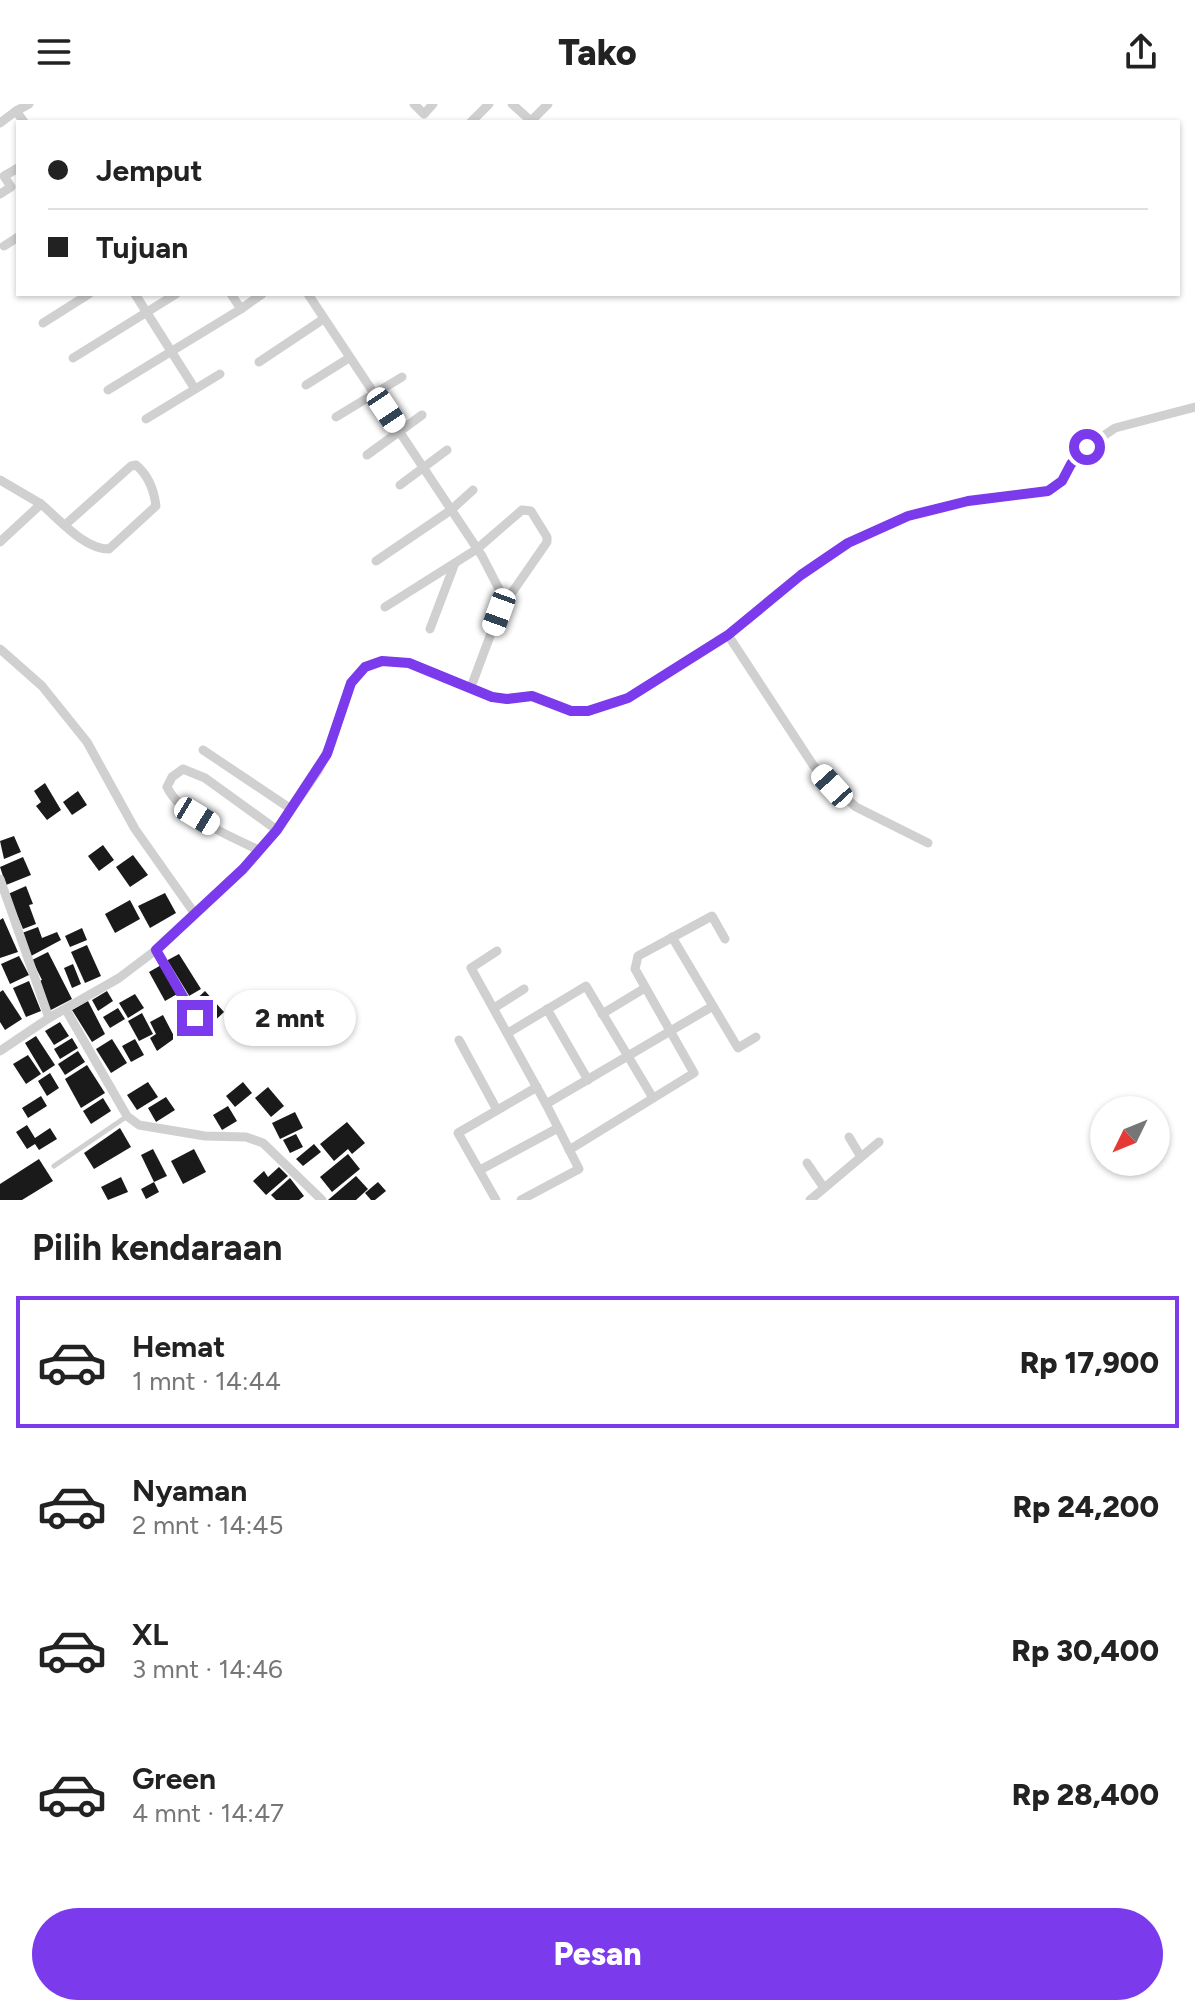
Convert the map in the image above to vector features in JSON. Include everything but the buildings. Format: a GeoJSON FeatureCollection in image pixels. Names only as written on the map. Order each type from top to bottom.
{"type":"FeatureCollection","features":[{"type":"Feature","properties":{"kind":"street"},"geometry":{"type":"LineString","coordinates":[[0,123],[29,104]]}},
{"type":"Feature","properties":{"kind":"street"},"geometry":{"type":"LineString","coordinates":[[414,104],[424,114],[433,104]]}},
{"type":"Feature","properties":{"kind":"street"},"geometry":{"type":"LineString","coordinates":[[473,120],[489,104]]}},
{"type":"Feature","properties":{"kind":"street"},"geometry":{"type":"LineString","coordinates":[[512,104],[529,120]]}},
{"type":"Feature","properties":{"kind":"street"},"geometry":{"type":"LineString","coordinates":[[533,120],[548,104]]}},
{"type":"Feature","properties":{"kind":"street"},"geometry":{"type":"LineString","coordinates":[[16,111],[23,120]]}},
{"type":"Feature","properties":{"kind":"street"},"geometry":{"type":"LineString","coordinates":[[2,173],[16,193]]}},
{"type":"Feature","properties":{"kind":"street"},"geometry":{"type":"LineString","coordinates":[[0,194],[11,187]]}},
{"type":"Feature","properties":{"kind":"street"},"geometry":{"type":"LineString","coordinates":[[4,246],[16,238]]}},
{"type":"Feature","properties":{"kind":"street"},"geometry":{"type":"LineString","coordinates":[[43,323],[86,296]]}},
{"type":"Feature","properties":{"kind":"street"},"geometry":{"type":"LineString","coordinates":[[136,296],[195,389]]}},
{"type":"Feature","properties":{"kind":"street"},"geometry":{"type":"LineString","coordinates":[[73,358],[173,296]]}},
{"type":"Feature","properties":{"kind":"street"},"geometry":{"type":"LineString","coordinates":[[232,296],[241,309]]}},
{"type":"Feature","properties":{"kind":"street"},"geometry":{"type":"LineString","coordinates":[[108,390],[259,296]]}},
{"type":"Feature","properties":{"kind":"street"},"geometry":{"type":"LineString","coordinates":[[309,296],[322,320],[375,394],[477,549],[499,589],[499,612]]}},
{"type":"Feature","properties":{"kind":"street"},"geometry":{"type":"LineString","coordinates":[[259,362],[322,320]]}},
{"type":"Feature","properties":{"kind":"street"},"geometry":{"type":"LineString","coordinates":[[306,385],[349,358]]}},
{"type":"Feature","properties":{"kind":"street"},"geometry":{"type":"LineString","coordinates":[[146,419],[220,374]]}},
{"type":"Feature","properties":{"kind":"street"},"geometry":{"type":"LineString","coordinates":[[336,417],[402,377]]}},
{"type":"Feature","properties":{"kind":"street"},"geometry":{"type":"LineString","coordinates":[[0,1051],[49,1018],[119,978],[156,950],[243,869],[277,830],[327,754],[351,683],[360,670],[382,661],[409,663],[492,697],[532,696],[571,711],[588,711],[628,698],[728,635],[801,575],[848,543],[908,516],[968,501],[1048,491],[1062,481],[1071,464],[1087,447],[1115,428],[1195,407]]}},
{"type":"Feature","properties":{"kind":"street"},"geometry":{"type":"LineString","coordinates":[[367,455],[422,415]]}},
{"type":"Feature","properties":{"kind":"street"},"geometry":{"type":"LineString","coordinates":[[400,485],[447,450]]}},
{"type":"Feature","properties":{"kind":"street"},"geometry":{"type":"LineString","coordinates":[[0,480],[41,504],[65,525],[98,549],[109,549],[156,506],[145,474],[136,465],[131,466],[65,525]]}},
{"type":"Feature","properties":{"kind":"street"},"geometry":{"type":"LineString","coordinates":[[376,561],[451,510],[473,490]]}},
{"type":"Feature","properties":{"kind":"street"},"geometry":{"type":"LineString","coordinates":[[0,542],[41,504]]}},
{"type":"Feature","properties":{"kind":"street"},"geometry":{"type":"LineString","coordinates":[[385,607],[477,549],[522,510],[531,511],[547,542],[499,612],[471,687]]}},
{"type":"Feature","properties":{"kind":"street"},"geometry":{"type":"LineString","coordinates":[[430,629],[455,563]]}},
{"type":"Feature","properties":{"kind":"street"},"geometry":{"type":"LineString","coordinates":[[728,635],[813,765],[832,786],[856,807],[928,843]]}},
{"type":"Feature","properties":{"kind":"street"},"geometry":{"type":"LineString","coordinates":[[0,649],[42,686],[87,742],[135,829],[195,914]]}},
{"type":"Feature","properties":{"kind":"street"},"geometry":{"type":"LineString","coordinates":[[203,750],[291,809]]}},
{"type":"Feature","properties":{"kind":"street"},"geometry":{"type":"LineString","coordinates":[[259,850],[231,838],[185,809],[167,787],[172,777],[183,769],[205,778],[277,830]]}},
{"type":"Feature","properties":{"kind":"street"},"geometry":{"type":"LineString","coordinates":[[0,879],[49,1018]]}},
{"type":"Feature","properties":{"kind":"street"},"geometry":{"type":"LineString","coordinates":[[569,1150],[694,1073],[635,969],[638,956],[712,916],[725,939]]}},
{"type":"Feature","properties":{"kind":"street"},"geometry":{"type":"LineString","coordinates":[[672,937],[738,1048],[756,1037]]}},
{"type":"Feature","properties":{"kind":"street"},"geometry":{"type":"LineString","coordinates":[[156,950],[194,1012],[194,1020],[179,1032]]}},
{"type":"Feature","properties":{"kind":"street"},"geometry":{"type":"LineString","coordinates":[[497,951],[471,968],[579,1169],[521,1200]]}},
{"type":"Feature","properties":{"kind":"street"},"geometry":{"type":"LineString","coordinates":[[508,1033],[586,986],[653,1098]]}},
{"type":"Feature","properties":{"kind":"street"},"geometry":{"type":"LineString","coordinates":[[602,1014],[645,988]]}},
{"type":"Feature","properties":{"kind":"street"},"geometry":{"type":"LineString","coordinates":[[494,1008],[524,989]]}},
{"type":"Feature","properties":{"kind":"street"},"geometry":{"type":"LineString","coordinates":[[546,1104],[713,1006]]}},
{"type":"Feature","properties":{"kind":"street"},"geometry":{"type":"LineString","coordinates":[[547,1009],[588,1080]]}},
{"type":"Feature","properties":{"kind":"street"},"geometry":{"type":"LineString","coordinates":[[66,1010],[127,1116],[139,1125],[205,1136],[246,1137],[263,1143],[322,1200]]}},
{"type":"Feature","properties":{"kind":"street"},"geometry":{"type":"LineString","coordinates":[[459,1040],[497,1110]]}},
{"type":"Feature","properties":{"kind":"street"},"geometry":{"type":"LineString","coordinates":[[496,1200],[458,1133],[537,1087]]}},
{"type":"Feature","properties":{"kind":"street"},"geometry":{"type":"LineString","coordinates":[[480,1170],[558,1128]]}},
{"type":"Feature","properties":{"kind":"street"},"geometry":{"type":"LineString","coordinates":[[849,1137],[861,1157]]}},
{"type":"Feature","properties":{"kind":"street"},"geometry":{"type":"LineString","coordinates":[[810,1200],[879,1142]]}},
{"type":"Feature","properties":{"kind":"street"},"geometry":{"type":"LineString","coordinates":[[807,1163],[824,1188]]}},
{"type":"Feature","properties":{"kind":"lane"},"geometry":{"type":"LineString","coordinates":[[54,1166],[127,1116]]}},
{"type":"Feature","properties":{"kind":"route"},"geometry":{"type":"LineString","coordinates":[[195,1018],[156,950],[243,869],[277,830],[327,754],[351,683],[360,670],[382,661],[409,663],[492,697],[539,697],[571,711],[588,711],[628,698],[728,635],[801,575],[848,543],[908,516],[968,501],[1048,491],[1057,487],[1071,464],[1087,447]]}}]}
